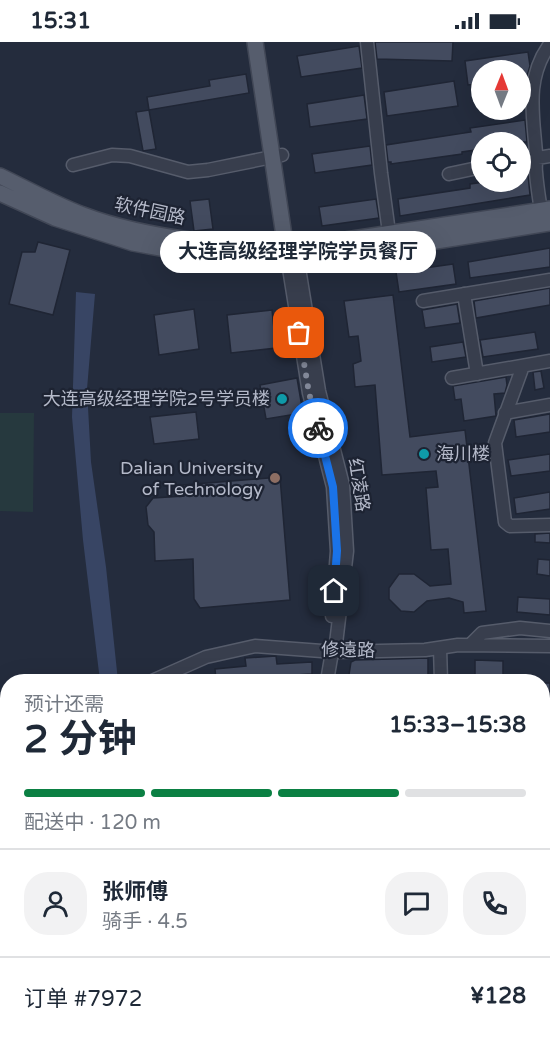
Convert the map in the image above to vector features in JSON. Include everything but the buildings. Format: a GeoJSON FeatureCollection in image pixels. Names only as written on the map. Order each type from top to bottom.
{"type":"FeatureCollection","features":[{"type":"Feature","properties":{"kind":"main road","name":"红凌路"},"geometry":{"type":"LineString","coordinates":[[255,42],[277,156],[292,255]]}},
{"type":"Feature","properties":{"kind":"main road","name":"红凌路"},"geometry":{"type":"LineString","coordinates":[[265,42],[277,156]]}},
{"type":"Feature","properties":{"kind":"main road","name":"软件园路"},"geometry":{"type":"LineString","coordinates":[[0,176],[60,205],[110,223],[292,255]]}},
{"type":"Feature","properties":{"kind":"main road","name":"软件园路"},"geometry":{"type":"LineString","coordinates":[[0,193],[55,218],[133,243],[210,257],[292,255],[546,217]]}},
{"type":"Feature","properties":{"kind":"street"},"geometry":{"type":"LineString","coordinates":[[367,42],[391,241]]}},
{"type":"Feature","properties":{"kind":"street"},"geometry":{"type":"LineString","coordinates":[[546,217],[535,169],[536,158],[531,117],[532,91],[541,59],[549,44]]}},
{"type":"Feature","properties":{"kind":"street"},"geometry":{"type":"LineString","coordinates":[[73,165],[112,155],[130,156],[188,172],[277,156]]}},
{"type":"Feature","properties":{"kind":"street"},"geometry":{"type":"LineString","coordinates":[[531,159],[550,156]]}},
{"type":"Feature","properties":{"kind":"street"},"geometry":{"type":"LineString","coordinates":[[449,174],[471,170]]}},
{"type":"Feature","properties":{"kind":"street","name":"红凌路"},"geometry":{"type":"LineString","coordinates":[[292,255],[309,393],[333,487],[337,551],[332,651],[328,674]]}},
{"type":"Feature","properties":{"kind":"street"},"geometry":{"type":"LineString","coordinates":[[423,301],[550,280]]}},
{"type":"Feature","properties":{"kind":"street"},"geometry":{"type":"LineString","coordinates":[[464,294],[477,374]]}},
{"type":"Feature","properties":{"kind":"street"},"geometry":{"type":"LineString","coordinates":[[452,378],[550,361]]}},
{"type":"Feature","properties":{"kind":"street"},"geometry":{"type":"LineString","coordinates":[[523,366],[495,443],[505,522],[510,526],[550,525]]}},
{"type":"Feature","properties":{"kind":"street"},"geometry":{"type":"LineString","coordinates":[[505,413],[550,405]]}},
{"type":"Feature","properties":{"kind":"street"},"geometry":{"type":"LineString","coordinates":[[471,645],[482,633],[519,628],[550,631]]}},
{"type":"Feature","properties":{"kind":"street","name":"修遠路"},"geometry":{"type":"LineString","coordinates":[[168,674],[206,657],[255,646],[332,651],[471,645],[550,646]]}},
{"type":"Feature","properties":{"kind":"street"},"geometry":{"type":"LineString","coordinates":[[440,648],[441,674]]}},
{"type":"Feature","properties":{"kind":"green space"},"geometry":{"type":"Polygon","coordinates":[[[0,413],[34,413],[33,512],[0,511],[0,413]]]}},
{"type":"Feature","properties":{"kind":"water"},"geometry":{"type":"Polygon","coordinates":[[[76,292],[95,294],[87,389],[91,462],[106,567],[117,674],[99,674],[83,540],[72,417],[76,292]]]}},
{"type":"Feature","properties":{"kind":"way so far"},"geometry":{"type":"LineString","coordinates":[[299,333],[309,393],[318,428]]}},
{"type":"Feature","properties":{"kind":"place","name":"大连高级经理学院学员餐厅"},"geometry":{"type":"Point","coordinates":[299,333]}},
{"type":"Feature","properties":{"kind":"place","name":"大连高级经理学院2号学员楼"},"geometry":{"type":"Point","coordinates":[282,399]}},
{"type":"Feature","properties":{"kind":"place","name":"海川楼"},"geometry":{"type":"Point","coordinates":[424,454]}},
{"type":"Feature","properties":{"kind":"place","name":"Dalian University of Technology"},"geometry":{"type":"Point","coordinates":[275,478]}},
{"type":"Feature","properties":{"kind":"route"},"geometry":{"type":"LineString","coordinates":[[318,428],[333,487],[337,551],[334,591]]}}]}
